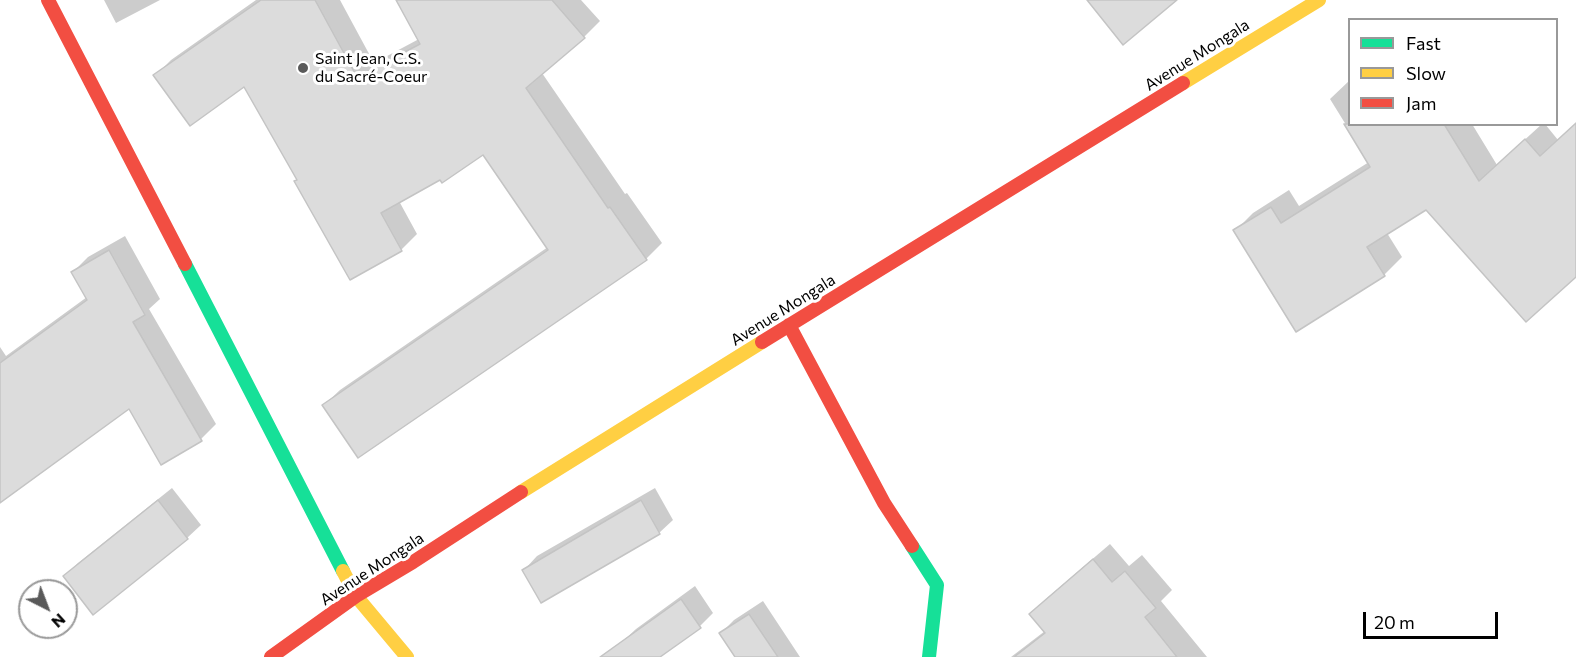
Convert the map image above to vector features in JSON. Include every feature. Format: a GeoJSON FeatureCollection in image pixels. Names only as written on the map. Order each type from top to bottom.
{"type":"FeatureCollection","features":[{"type":"Feature","properties":{"kind":"street"},"geometry":{"type":"LineString","coordinates":[[48,0],[356,596],[407,657]]}},
{"type":"Feature","properties":{"kind":"street","name":"Avenue Mongala"},"geometry":{"type":"LineString","coordinates":[[270,657],[356,596],[494,509],[1319,0]]}},
{"type":"Feature","properties":{"kind":"street"},"geometry":{"type":"LineString","coordinates":[[789,325],[884,503],[937,585],[929,657]]}},
{"type":"Feature","properties":{"kind":"building"},"geometry":{"type":"Polygon","coordinates":[[[261,0],[315,0],[357,77],[420,44],[396,0],[552,0],[585,38],[526,88],[608,208],[610,207],[647,260],[358,458],[322,405],[548,250],[483,155],[442,183],[440,180],[381,213],[402,251],[350,280],[244,87],[190,126],[153,75],[261,0]]]}},
{"type":"Feature","properties":{"kind":"building"},"geometry":{"type":"Polygon","coordinates":[[[1087,0],[1177,0],[1123,45],[1087,0]]]}},
{"type":"Feature","properties":{"kind":"building"},"geometry":{"type":"Polygon","coordinates":[[[1576,123],[1576,277],[1526,322],[1426,210],[1367,247],[1385,276],[1296,332],[1233,230],[1271,207],[1281,223],[1370,167],[1344,124],[1348,126],[1445,126],[1479,181],[1525,139],[1540,156],[1576,123]]]}},
{"type":"Feature","properties":{"kind":"building"},"geometry":{"type":"Polygon","coordinates":[[[109,250],[145,315],[133,322],[202,441],[161,465],[129,409],[0,503],[0,363],[87,300],[71,272],[109,250]]]}},
{"type":"Feature","properties":{"kind":"building"},"geometry":{"type":"Polygon","coordinates":[[[158,500],[188,539],[93,615],[78,596],[78,579],[65,579],[63,576],[158,500]]]}},
{"type":"Feature","properties":{"kind":"building"},"geometry":{"type":"Polygon","coordinates":[[[641,500],[660,534],[541,603],[522,570],[641,500]]]}},
{"type":"Feature","properties":{"kind":"building"},"geometry":{"type":"Polygon","coordinates":[[[1093,559],[1112,582],[1125,571],[1156,608],[1145,617],[1177,657],[1014,657],[1045,633],[1029,614],[1093,559]]]}},
{"type":"Feature","properties":{"kind":"building"},"geometry":{"type":"Polygon","coordinates":[[[681,599],[701,628],[660,657],[600,657],[681,599]]]}},
{"type":"Feature","properties":{"kind":"building"},"geometry":{"type":"Polygon","coordinates":[[[749,614],[778,657],[735,657],[719,633],[749,614]]]}},
{"type":"Feature","properties":{"kind":"traffic: fast"},"geometry":{"type":"LineString","coordinates":[[185,264],[343,571]]}},
{"type":"Feature","properties":{"kind":"traffic: fast"},"geometry":{"type":"LineString","coordinates":[[912,546],[937,585],[929,657]]}},
{"type":"Feature","properties":{"kind":"traffic: slow"},"geometry":{"type":"LineString","coordinates":[[1183,83],[1319,0]]}},
{"type":"Feature","properties":{"kind":"traffic: slow"},"geometry":{"type":"LineString","coordinates":[[521,492],[762,342]]}},
{"type":"Feature","properties":{"kind":"traffic: slow"},"geometry":{"type":"LineString","coordinates":[[343,571],[356,596],[407,657]]}},
{"type":"Feature","properties":{"kind":"traffic: jam"},"geometry":{"type":"LineString","coordinates":[[48,0],[185,264]]}},
{"type":"Feature","properties":{"kind":"traffic: jam"},"geometry":{"type":"LineString","coordinates":[[762,342],[1183,83]]}},
{"type":"Feature","properties":{"kind":"traffic: jam"},"geometry":{"type":"LineString","coordinates":[[789,325],[884,503],[912,546]]}},
{"type":"Feature","properties":{"kind":"traffic: jam"},"geometry":{"type":"LineString","coordinates":[[271,657],[356,596],[521,492]]}},
{"type":"Feature","properties":{"kind":"place","name":"Saint Jean, C.S. du Sacré-Coeur"},"geometry":{"type":"Point","coordinates":[303,68]}}]}
